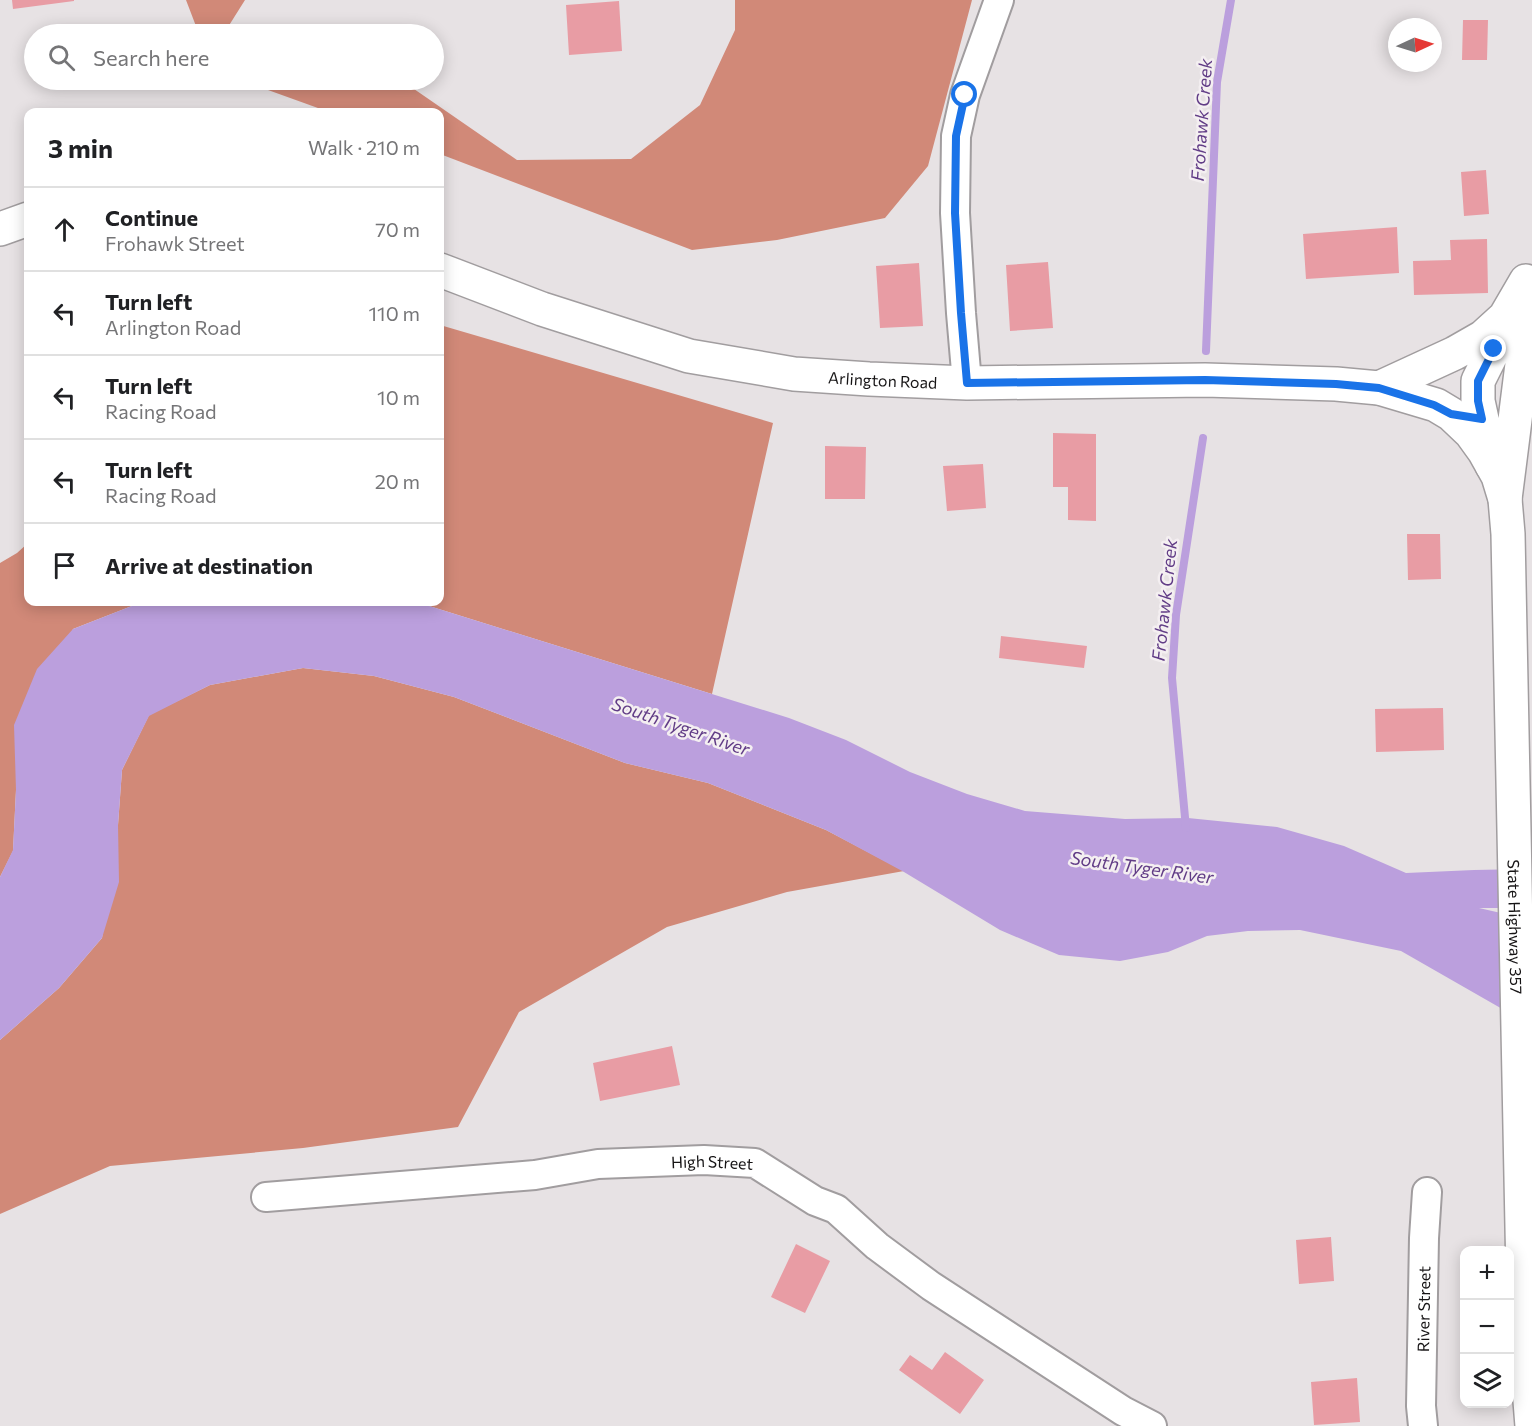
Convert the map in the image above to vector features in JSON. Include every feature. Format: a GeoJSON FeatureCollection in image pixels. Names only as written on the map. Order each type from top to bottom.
{"type":"FeatureCollection","features":[{"type":"Feature","properties":{"kind":"main road"},"geometry":{"type":"LineString","coordinates":[[0,229],[24,220]]}},
{"type":"Feature","properties":{"kind":"main road"},"geometry":{"type":"LineString","coordinates":[[1467,417],[1478,401],[1478,381],[1494,349],[1505,317],[1532,270]]}},
{"type":"Feature","properties":{"kind":"main road","name":"Arlington Road"},"geometry":{"type":"LineString","coordinates":[[444,272],[542,309],[689,356],[794,374],[967,383],[1205,380],[1336,384],[1379,388],[1467,417],[1471,433],[1498,476],[1505,499]]}},
{"type":"Feature","properties":{"kind":"main road"},"geometry":{"type":"LineString","coordinates":[[1505,499],[1532,285]]}},
{"type":"Feature","properties":{"kind":"main road"},"geometry":{"type":"LineString","coordinates":[[1379,388],[1455,353],[1483,337],[1505,317]]}},
{"type":"Feature","properties":{"kind":"main road"},"geometry":{"type":"LineString","coordinates":[[1467,417],[1500,411],[1514,393],[1521,372]]}},
{"type":"Feature","properties":{"kind":"main road","name":"State Highway 357"},"geometry":{"type":"LineString","coordinates":[[1505,499],[1508,534],[1515,837],[1524,1326],[1532,1426]]}},
{"type":"Feature","properties":{"kind":"street"},"geometry":{"type":"LineString","coordinates":[[967,383],[955,213],[956,136],[965,95],[999,0]]}},
{"type":"Feature","properties":{"kind":"street","name":"High Street"},"geometry":{"type":"LineString","coordinates":[[266,1197],[535,1175],[598,1164],[704,1160],[755,1163],[792,1188],[815,1201],[836,1209],[877,1246],[931,1286],[1123,1411],[1152,1426]]}},
{"type":"Feature","properties":{"kind":"street","name":"River Street"},"geometry":{"type":"LineString","coordinates":[[1423,1426],[1421,1406],[1427,1192]]}},
{"type":"Feature","properties":{"kind":"shaded area"},"geometry":{"type":"Polygon","coordinates":[[[186,0],[245,0],[230,24],[195,24],[186,0]]]}},
{"type":"Feature","properties":{"kind":"shaded area"},"geometry":{"type":"Polygon","coordinates":[[[735,0],[972,0],[928,166],[885,218],[777,240],[692,250],[444,156],[444,110],[517,160],[631,159],[700,105],[735,30],[735,0]]]}},
{"type":"Feature","properties":{"kind":"shaded area"},"geometry":{"type":"Polygon","coordinates":[[[268,90],[416,90],[442,108],[318,108],[268,90]]]}},
{"type":"Feature","properties":{"kind":"shaded area"},"geometry":{"type":"Polygon","coordinates":[[[444,326],[773,423],[712,694],[429,606],[444,606],[444,326]]]}},
{"type":"Feature","properties":{"kind":"shaded area"},"geometry":{"type":"Polygon","coordinates":[[[24,547],[24,606],[132,606],[73,629],[16,790],[13,851],[0,877],[0,563],[24,547]]]}},
{"type":"Feature","properties":{"kind":"shaded area"},"geometry":{"type":"Polygon","coordinates":[[[303,668],[374,676],[454,697],[625,763],[708,783],[826,830],[904,871],[787,892],[667,927],[519,1012],[458,1127],[303,1148],[110,1166],[0,1214],[0,1040],[59,988],[102,938],[118,825],[122,770],[149,715],[210,685],[303,668]]]}},
{"type":"Feature","properties":{"kind":"water","name":"South Tyger River"},"geometry":{"type":"Polygon","coordinates":[[[132,606],[429,606],[789,718],[846,740],[910,772],[967,794],[1025,811],[1125,819],[1188,818],[1277,827],[1344,846],[1406,873],[1532,869],[1532,908],[1479,908],[1532,920],[1532,1026],[1401,951],[1300,930],[1248,931],[1207,936],[1168,952],[1120,961],[1059,955],[1000,930],[904,872],[826,830],[708,783],[625,763],[454,697],[374,676],[303,668],[210,685],[149,716],[122,770],[118,825],[119,882],[102,938],[59,988],[0,1040],[0,877],[13,850],[16,790],[14,725],[37,669],[73,629],[132,606]]]}},
{"type":"Feature","properties":{"kind":"building"},"geometry":{"type":"Polygon","coordinates":[[[12,0],[74,0],[74,1],[13,9],[12,0]]]}},
{"type":"Feature","properties":{"kind":"building"},"geometry":{"type":"Polygon","coordinates":[[[619,1],[622,51],[569,55],[566,5],[619,1]]]}},
{"type":"Feature","properties":{"kind":"building"},"geometry":{"type":"Polygon","coordinates":[[[1463,20],[1488,20],[1487,60],[1462,60],[1463,20]]]}},
{"type":"Feature","properties":{"kind":"building"},"geometry":{"type":"Polygon","coordinates":[[[1486,170],[1489,214],[1464,216],[1461,172],[1486,170]]]}},
{"type":"Feature","properties":{"kind":"building"},"geometry":{"type":"Polygon","coordinates":[[[1397,227],[1399,273],[1306,279],[1303,234],[1397,227]]]}},
{"type":"Feature","properties":{"kind":"building"},"geometry":{"type":"Polygon","coordinates":[[[1487,239],[1488,293],[1414,295],[1413,261],[1451,260],[1450,240],[1487,239]]]}},
{"type":"Feature","properties":{"kind":"building"},"geometry":{"type":"Polygon","coordinates":[[[1048,262],[1053,328],[1010,331],[1006,265],[1048,262]]]}},
{"type":"Feature","properties":{"kind":"building"},"geometry":{"type":"Polygon","coordinates":[[[919,263],[923,326],[880,328],[876,266],[919,263]]]}},
{"type":"Feature","properties":{"kind":"building"},"geometry":{"type":"Polygon","coordinates":[[[1053,433],[1096,434],[1096,521],[1068,520],[1068,487],[1053,487],[1053,433]]]}},
{"type":"Feature","properties":{"kind":"building"},"geometry":{"type":"Polygon","coordinates":[[[825,446],[866,447],[865,499],[825,499],[825,446]]]}},
{"type":"Feature","properties":{"kind":"building"},"geometry":{"type":"Polygon","coordinates":[[[983,464],[986,508],[947,511],[943,466],[983,464]]]}},
{"type":"Feature","properties":{"kind":"building"},"geometry":{"type":"Polygon","coordinates":[[[1407,534],[1440,534],[1441,579],[1408,580],[1407,534]]]}},
{"type":"Feature","properties":{"kind":"building"},"geometry":{"type":"Polygon","coordinates":[[[1001,636],[1087,646],[1084,668],[999,658],[1001,636]]]}},
{"type":"Feature","properties":{"kind":"building"},"geometry":{"type":"Polygon","coordinates":[[[1443,708],[1444,750],[1376,752],[1375,709],[1443,708]]]}},
{"type":"Feature","properties":{"kind":"building"},"geometry":{"type":"Polygon","coordinates":[[[672,1046],[680,1085],[600,1101],[593,1063],[672,1046]]]}},
{"type":"Feature","properties":{"kind":"building"},"geometry":{"type":"Polygon","coordinates":[[[1331,1237],[1334,1281],[1299,1284],[1296,1240],[1331,1237]]]}},
{"type":"Feature","properties":{"kind":"building"},"geometry":{"type":"Polygon","coordinates":[[[796,1244],[830,1261],[805,1313],[771,1297],[796,1244]]]}},
{"type":"Feature","properties":{"kind":"building"},"geometry":{"type":"Polygon","coordinates":[[[945,1352],[984,1380],[960,1414],[899,1370],[910,1355],[932,1370],[945,1352]]]}},
{"type":"Feature","properties":{"kind":"building"},"geometry":{"type":"Polygon","coordinates":[[[1357,1378],[1360,1422],[1314,1425],[1311,1382],[1357,1378]]]}},
{"type":"Feature","properties":{"kind":"waterway","name":"Frohawk Creek"},"geometry":{"type":"LineString","coordinates":[[1206,351],[1217,82],[1231,0]]}},
{"type":"Feature","properties":{"kind":"waterway","name":"Frohawk Creek"},"geometry":{"type":"LineString","coordinates":[[1186,828],[1172,678],[1176,615],[1203,438]]}},
{"type":"Feature","properties":{"kind":"route"},"geometry":{"type":"LineString","coordinates":[[965,95],[956,136],[955,213],[967,383],[1205,380],[1336,384],[1379,388],[1434,405],[1451,414],[1482,419],[1478,401],[1478,381],[1494,349]]}}]}
